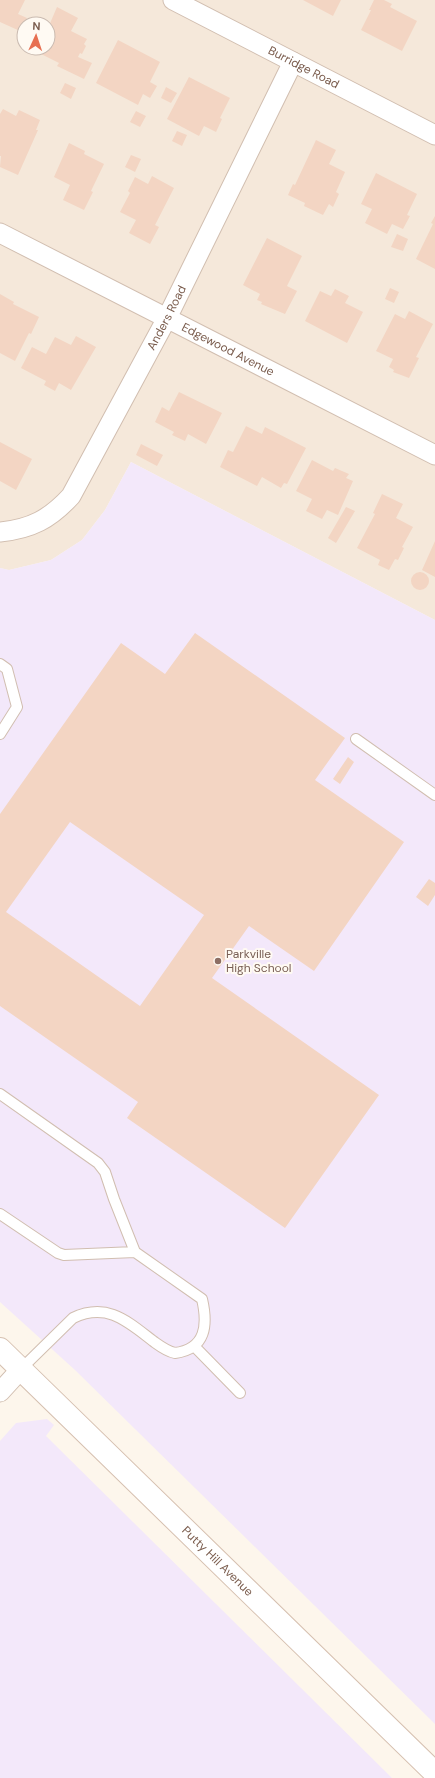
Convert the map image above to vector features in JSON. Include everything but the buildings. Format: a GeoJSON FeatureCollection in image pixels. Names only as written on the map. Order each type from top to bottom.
{"type":"FeatureCollection","features":[{"type":"Feature","properties":{"kind":"main road","name":"Putty Hill Avenue"},"geometry":{"type":"LineString","coordinates":[[0,1349],[435,1773]]}},
{"type":"Feature","properties":{"kind":"street","name":"Burridge Road"},"geometry":{"type":"LineString","coordinates":[[173,0],[435,135]]}},
{"type":"Feature","properties":{"kind":"street","name":"Anders Road"},"geometry":{"type":"LineString","coordinates":[[0,532],[37,524],[58,510],[71,496],[167,318],[292,62]]}},
{"type":"Feature","properties":{"kind":"street","name":"Edgewood Avenue"},"geometry":{"type":"LineString","coordinates":[[0,233],[435,455]]}},
{"type":"Feature","properties":{"kind":"street"},"geometry":{"type":"LineString","coordinates":[[0,1392],[21,1369]]}},
{"type":"Feature","properties":{"kind":"lane"},"geometry":{"type":"LineString","coordinates":[[0,664],[7,669],[17,708],[0,734]]}},
{"type":"Feature","properties":{"kind":"lane"},"geometry":{"type":"LineString","coordinates":[[356,739],[435,795]]}},
{"type":"Feature","properties":{"kind":"lane"},"geometry":{"type":"LineString","coordinates":[[0,1094],[98,1163],[105,1172],[135,1252],[202,1299],[205,1327],[202,1336],[194,1346],[179,1353],[170,1352],[118,1316],[108,1312],[91,1312],[73,1318],[21,1369]]}},
{"type":"Feature","properties":{"kind":"lane"},"geometry":{"type":"LineString","coordinates":[[0,1214],[58,1253],[64,1255],[135,1252]]}},
{"type":"Feature","properties":{"kind":"lane"},"geometry":{"type":"LineString","coordinates":[[194,1346],[240,1393]]}},
{"type":"Feature","properties":{"kind":"shaded area"},"geometry":{"type":"Polygon","coordinates":[[[0,0],[435,0],[435,620],[131,462],[105,510],[82,540],[51,560],[9,570],[0,568],[0,0]]]}},
{"type":"Feature","properties":{"kind":"shaded area","name":"Parkville High School"},"geometry":{"type":"Polygon","coordinates":[[[131,462],[435,620],[435,1724],[75,1370],[0,1302],[0,568],[9,570],[51,560],[82,540],[105,510],[131,462]]]}},
{"type":"Feature","properties":{"kind":"shaded area"},"geometry":{"type":"Polygon","coordinates":[[[47,1419],[54,1425],[46,1436],[392,1778],[0,1778],[0,1441],[16,1423],[47,1419]]]}},
{"type":"Feature","properties":{"kind":"place","name":"Parkville High School"},"geometry":{"type":"Point","coordinates":[218,961]}}]}
